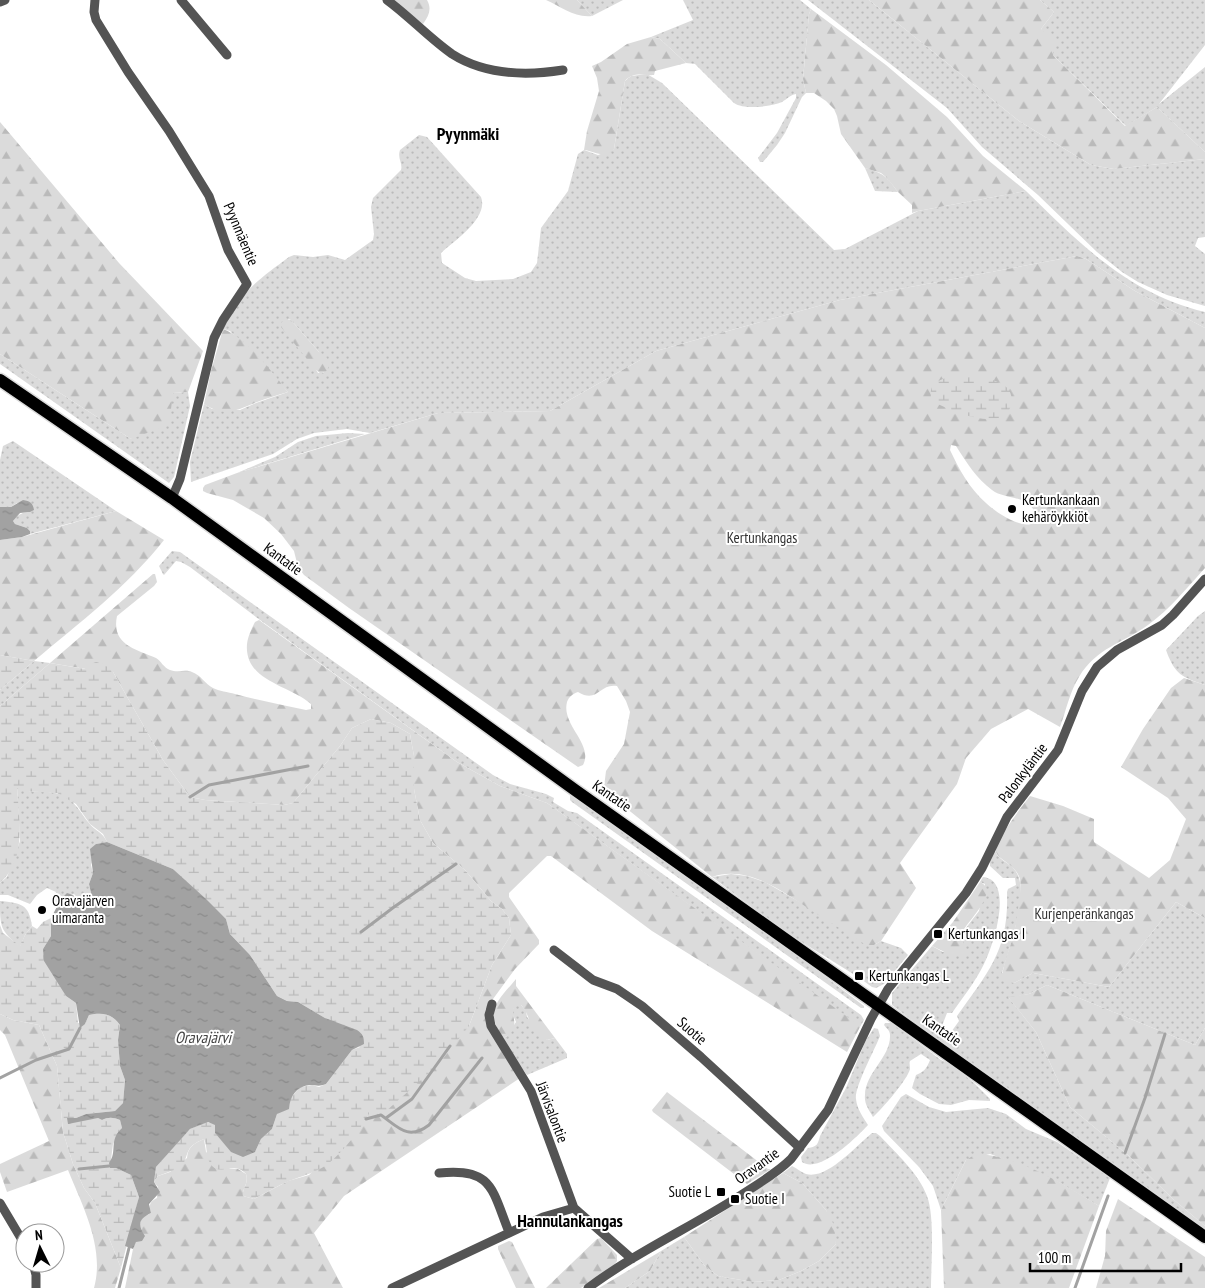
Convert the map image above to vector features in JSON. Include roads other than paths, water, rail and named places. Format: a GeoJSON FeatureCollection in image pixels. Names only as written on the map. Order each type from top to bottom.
{"type":"FeatureCollection","features":[{"type":"Feature","properties":{"kind":"main road","name":"Kantatie"},"geometry":{"type":"LineString","coordinates":[[0,380],[172,498],[575,790],[1205,1237]]}},
{"type":"Feature","properties":{"kind":"street"},"geometry":{"type":"LineString","coordinates":[[0,2],[5,0]]}},
{"type":"Feature","properties":{"kind":"street","name":"Pyynmäentie"},"geometry":{"type":"LineString","coordinates":[[95,0],[94,12],[96,20],[128,72],[170,131],[209,196],[228,250],[247,284],[223,320],[214,338],[180,479],[172,498]]}},
{"type":"Feature","properties":{"kind":"street"},"geometry":{"type":"LineString","coordinates":[[181,0],[227,55]]}},
{"type":"Feature","properties":{"kind":"street"},"geometry":{"type":"LineString","coordinates":[[387,0],[451,53],[473,64],[512,74],[563,70]]}},
{"type":"Feature","properties":{"kind":"street","name":"Palonkyläntie"},"geometry":{"type":"LineString","coordinates":[[878,1005],[896,978],[936,932],[971,886],[1007,817],[1058,750],[1082,692],[1097,667],[1117,650],[1162,625],[1173,616],[1205,578]]}},
{"type":"Feature","properties":{"kind":"street","name":"Suotie"},"geometry":{"type":"LineString","coordinates":[[554,950],[593,980],[617,989],[642,1006],[701,1057],[800,1148]]}},
{"type":"Feature","properties":{"kind":"street","name":"Järvisalontie"},"geometry":{"type":"LineString","coordinates":[[492,1004],[489,1015],[491,1026],[531,1090],[574,1208],[632,1259]]}},
{"type":"Feature","properties":{"kind":"street","name":"Oravantie"},"geometry":{"type":"LineString","coordinates":[[588,1288],[632,1259],[751,1189],[784,1165],[800,1148],[828,1110],[878,1005]]}},
{"type":"Feature","properties":{"kind":"street"},"geometry":{"type":"LineString","coordinates":[[439,1173],[467,1172],[485,1180],[492,1190],[509,1232]]}},
{"type":"Feature","properties":{"kind":"street"},"geometry":{"type":"LineString","coordinates":[[0,1203],[15,1229]]}},
{"type":"Feature","properties":{"kind":"street"},"geometry":{"type":"LineString","coordinates":[[392,1288],[543,1217],[574,1208]]}},
{"type":"Feature","properties":{"kind":"street"},"geometry":{"type":"LineString","coordinates":[[36,1273],[36,1288]]}},
{"type":"Feature","properties":{"kind":"water"},"geometry":{"type":"Polygon","coordinates":[[[23,500],[31,503],[34,510],[20,513],[13,521],[15,524],[27,528],[30,534],[0,540],[0,507],[11,507],[23,500]]]}},
{"type":"Feature","properties":{"kind":"water","name":"Oravajärvi"},"geometry":{"type":"Polygon","coordinates":[[[107,842],[173,869],[226,919],[230,934],[250,955],[277,996],[287,1001],[298,1002],[325,1018],[357,1030],[362,1034],[364,1042],[364,1044],[352,1050],[326,1084],[304,1086],[294,1093],[289,1109],[277,1114],[272,1129],[261,1139],[255,1152],[243,1157],[231,1152],[215,1133],[215,1125],[208,1122],[190,1129],[156,1167],[154,1182],[160,1192],[149,1204],[151,1213],[140,1222],[145,1236],[142,1241],[136,1242],[133,1249],[125,1246],[139,1197],[131,1175],[116,1168],[110,1168],[109,1163],[112,1159],[115,1137],[122,1128],[120,1120],[106,1118],[102,1120],[98,1118],[68,1124],[67,1118],[115,1111],[123,1103],[125,1080],[120,1066],[118,1040],[120,1025],[110,1016],[99,1014],[89,1015],[85,1024],[80,1028],[76,1003],[66,996],[44,961],[43,949],[51,936],[51,918],[61,899],[67,893],[87,904],[91,901],[89,884],[93,873],[90,849],[96,844],[107,842]]]}},
{"type":"Feature","properties":{"kind":"waterway"},"geometry":{"type":"LineString","coordinates":[[190,797],[209,785],[308,766]]}},
{"type":"Feature","properties":{"kind":"waterway"},"geometry":{"type":"LineString","coordinates":[[361,932],[456,864]]}},
{"type":"Feature","properties":{"kind":"waterway"},"geometry":{"type":"LineString","coordinates":[[0,1078],[36,1060],[69,1049],[80,1028]]}},
{"type":"Feature","properties":{"kind":"waterway"},"geometry":{"type":"LineString","coordinates":[[1125,1153],[1165,1034]]}},
{"type":"Feature","properties":{"kind":"waterway"},"geometry":{"type":"LineString","coordinates":[[386,1118],[412,1099],[450,1046]]}},
{"type":"Feature","properties":{"kind":"waterway"},"geometry":{"type":"LineString","coordinates":[[366,1119],[381,1115],[403,1130],[409,1132],[422,1130],[429,1125],[482,1058]]}},
{"type":"Feature","properties":{"kind":"waterway"},"geometry":{"type":"LineString","coordinates":[[79,1169],[109,1166]]}},
{"type":"Feature","properties":{"kind":"waterway"},"geometry":{"type":"LineString","coordinates":[[1075,1288],[1108,1196]]}},
{"type":"Feature","properties":{"kind":"waterway"},"geometry":{"type":"LineString","coordinates":[[119,1288],[129,1248]]}},
{"type":"Feature","properties":{"kind":"place","name":"Kertunkankaan kehäröykkiöt"},"geometry":{"type":"Point","coordinates":[1012,509]}},
{"type":"Feature","properties":{"kind":"place","name":"Oravajärven uimaranta"},"geometry":{"type":"Point","coordinates":[42,910]}},
{"type":"Feature","properties":{"kind":"place","name":"Kertunkangas I"},"geometry":{"type":"Point","coordinates":[938,934]}},
{"type":"Feature","properties":{"kind":"place","name":"Kertunkangas L"},"geometry":{"type":"Point","coordinates":[859,976]}},
{"type":"Feature","properties":{"kind":"place","name":"Suotie L"},"geometry":{"type":"Point","coordinates":[721,1192]}},
{"type":"Feature","properties":{"kind":"place","name":"Suotie I"},"geometry":{"type":"Point","coordinates":[735,1199]}},
{"type":"Feature","properties":{"kind":"district","name":"Pyynmäki"},"geometry":{"type":"Point","coordinates":[468,134]}},
{"type":"Feature","properties":{"kind":"district","name":"Hannulankangas"},"geometry":{"type":"Point","coordinates":[570,1221]}},
{"type":"Feature","properties":{"kind":"park label","name":"Kertunkangas"},"geometry":{"type":"Point","coordinates":[762,538]}},
{"type":"Feature","properties":{"kind":"park label","name":"Kurjenperänkangas"},"geometry":{"type":"Point","coordinates":[1084,914]}}]}
